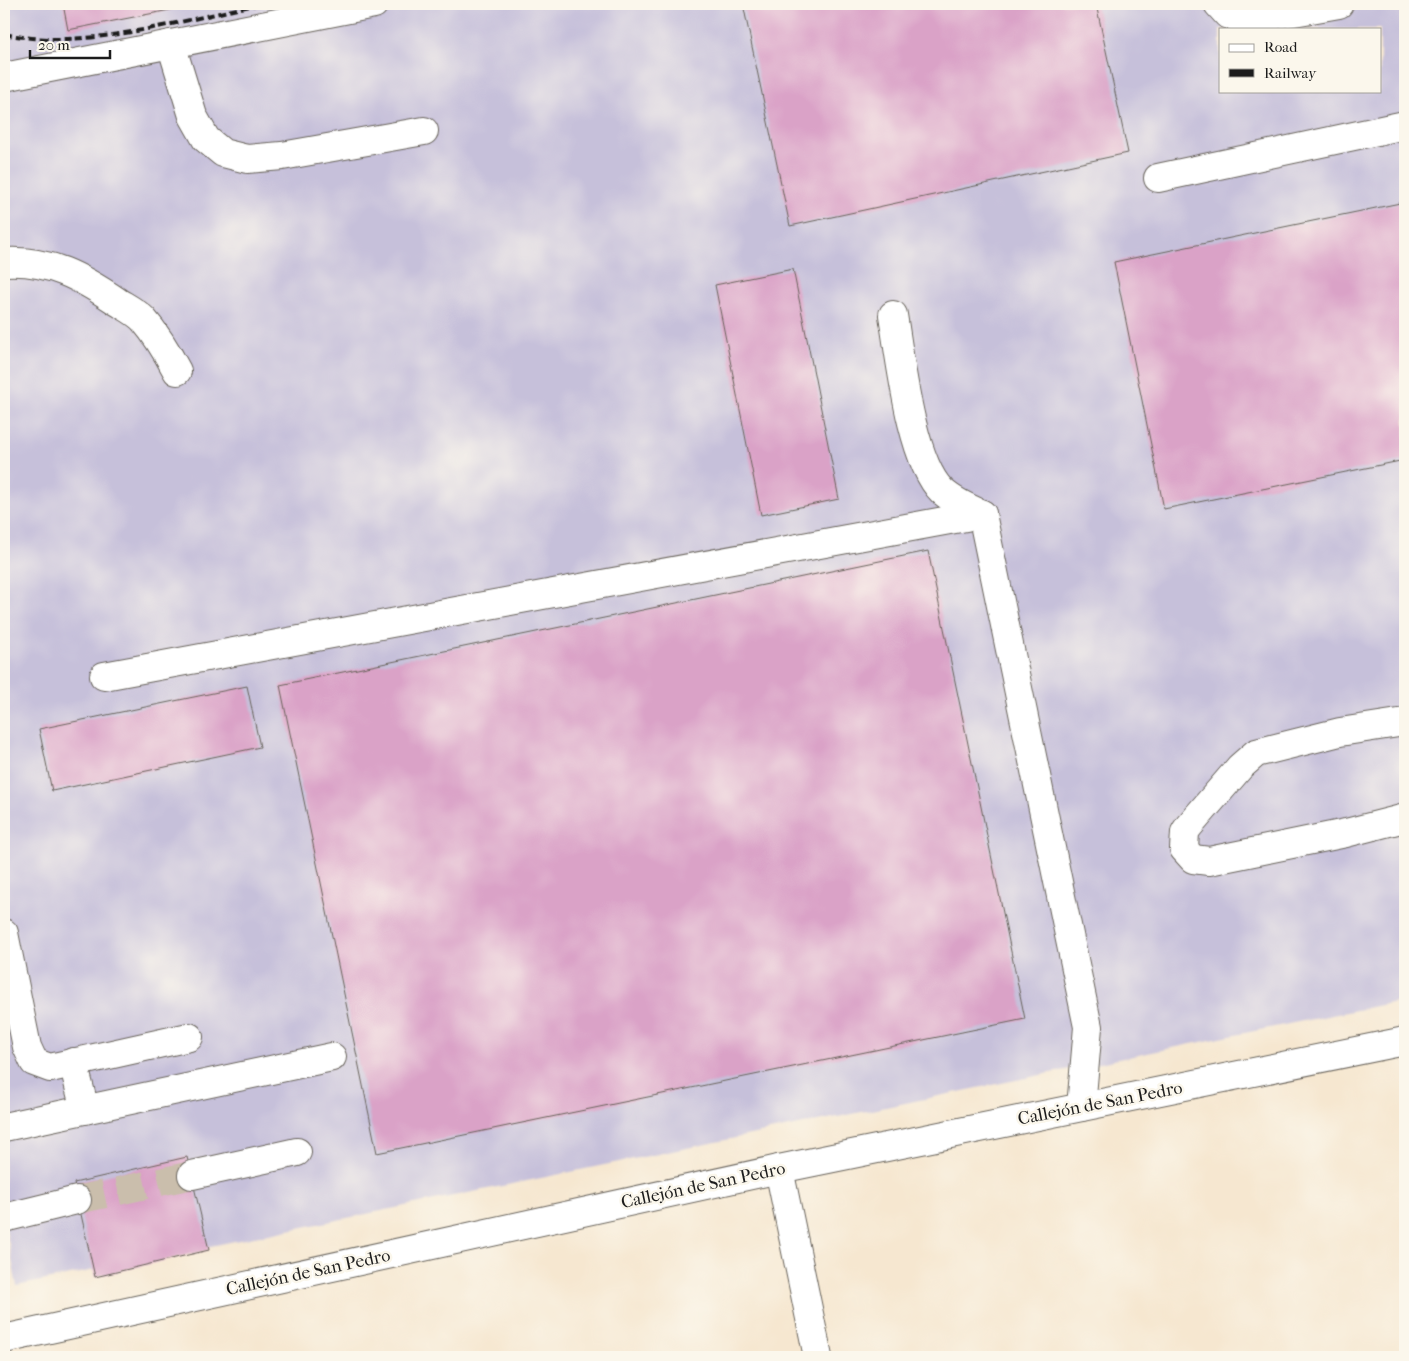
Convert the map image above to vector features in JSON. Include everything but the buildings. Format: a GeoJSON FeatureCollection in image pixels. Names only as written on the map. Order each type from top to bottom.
{"type":"FeatureCollection","features":[{"type":"Feature","properties":{"kind":"main road"},"geometry":{"type":"LineString","coordinates":[[4,77],[374,4]]}},
{"type":"Feature","properties":{"kind":"main road"},"geometry":{"type":"LineString","coordinates":[[1218,4],[1228,15],[1248,20],[1339,4]]}},
{"type":"Feature","properties":{"kind":"main road"},"geometry":{"type":"LineString","coordinates":[[171,44],[193,116],[206,139],[223,153],[247,159],[282,156],[424,131]]}},
{"type":"Feature","properties":{"kind":"main road"},"geometry":{"type":"LineString","coordinates":[[1158,178],[1405,125]]}},
{"type":"Feature","properties":{"kind":"main road"},"geometry":{"type":"LineString","coordinates":[[4,262],[20,261],[49,266],[83,278],[142,318],[163,344],[177,371]]}},
{"type":"Feature","properties":{"kind":"main road"},"geometry":{"type":"LineString","coordinates":[[893,315],[909,411],[926,464],[941,490],[964,506],[982,514]]}},
{"type":"Feature","properties":{"kind":"main road"},"geometry":{"type":"LineString","coordinates":[[104,676],[982,514]]}},
{"type":"Feature","properties":{"kind":"main road"},"geometry":{"type":"LineString","coordinates":[[982,514],[1088,1027],[1081,1107]]}},
{"type":"Feature","properties":{"kind":"main road"},"geometry":{"type":"LineString","coordinates":[[1405,722],[1340,732],[1256,753],[1240,767],[1189,826],[1185,832],[1184,849],[1193,859],[1209,861],[1346,833],[1405,818]]}},
{"type":"Feature","properties":{"kind":"main road"},"geometry":{"type":"LineString","coordinates":[[4,933],[27,1046],[34,1062],[50,1068],[189,1038]]}},
{"type":"Feature","properties":{"kind":"main road","name":"Callejón de San Pedro"},"geometry":{"type":"LineString","coordinates":[[4,1339],[779,1169],[1405,1041]]}},
{"type":"Feature","properties":{"kind":"main road"},"geometry":{"type":"LineString","coordinates":[[4,1127],[332,1058]]}},
{"type":"Feature","properties":{"kind":"main road"},"geometry":{"type":"LineString","coordinates":[[73,1062],[85,1110]]}},
{"type":"Feature","properties":{"kind":"main road"},"geometry":{"type":"LineString","coordinates":[[192,1175],[297,1152]]}},
{"type":"Feature","properties":{"kind":"main road"},"geometry":{"type":"LineString","coordinates":[[779,1169],[818,1357]]}},
{"type":"Feature","properties":{"kind":"main road"},"geometry":{"type":"LineString","coordinates":[[4,1218],[77,1200]]}},
{"type":"Feature","properties":{"kind":"shaded area"},"geometry":{"type":"Polygon","coordinates":[[[4,4],[1405,4],[1405,1000],[17,1286],[4,1219],[4,4]]]}},
{"type":"Feature","properties":{"kind":"tunnel"},"geometry":{"type":"LineString","coordinates":[[77,1200],[192,1175]]}},
{"type":"Feature","properties":{"kind":"railway"},"geometry":{"type":"LineString","coordinates":[[4,34],[68,39],[100,36],[133,32],[260,4]]}}]}
